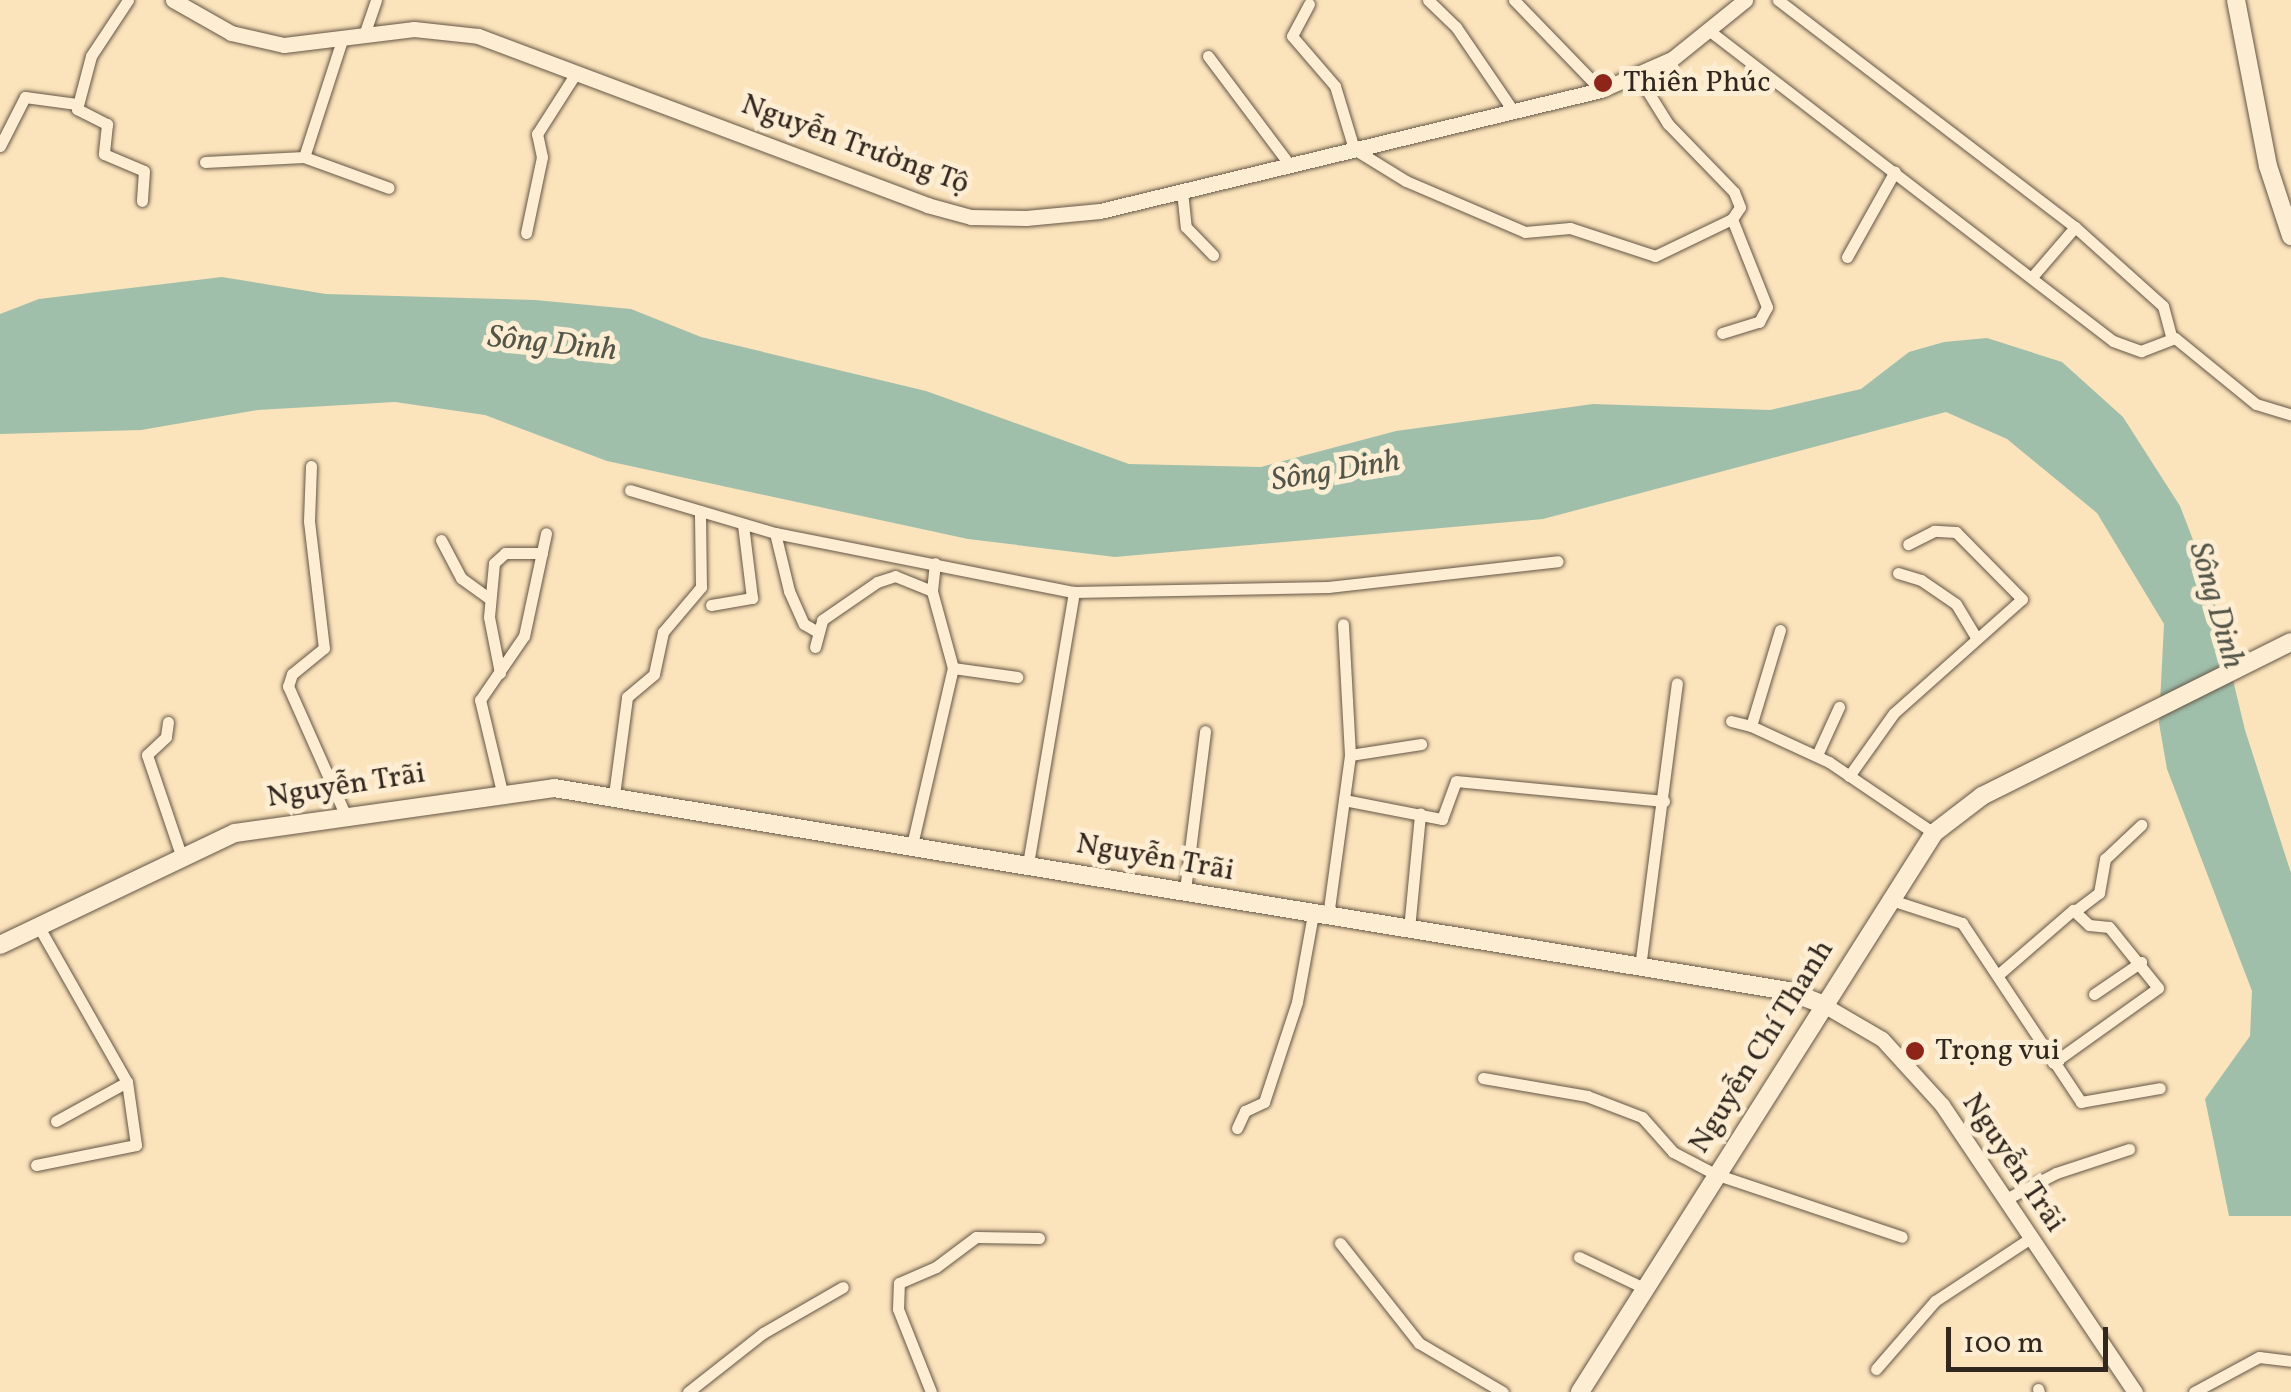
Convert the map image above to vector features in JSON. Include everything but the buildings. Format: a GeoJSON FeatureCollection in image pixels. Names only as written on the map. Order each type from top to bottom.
{"type":"FeatureCollection","features":[{"type":"Feature","properties":{"kind":"main road"},"geometry":{"type":"LineString","coordinates":[[2236,0],[2291,236]]}},
{"type":"Feature","properties":{"kind":"main road","name":"Nguyễn Chí Thanh"},"geometry":{"type":"LineString","coordinates":[[1580,1392],[1887,899],[1934,833],[1965,806],[2291,642]]}},
{"type":"Feature","properties":{"kind":"main road","name":"Nguyễn Trãi"},"geometry":{"type":"LineString","coordinates":[[0,945],[40,930],[248,829],[554,788],[1788,991],[1822,1004]]}},
{"type":"Feature","properties":{"kind":"street"},"geometry":{"type":"LineString","coordinates":[[128,0],[91,56],[77,104],[81,114],[107,124],[102,152],[144,171],[142,201]]}},
{"type":"Feature","properties":{"kind":"street","name":"Nguyễn Trường Tộ"},"geometry":{"type":"LineString","coordinates":[[173,0],[252,40],[302,45],[414,29],[463,33],[971,216],[1068,216],[1601,90],[1638,76],[1711,32],[1746,0]]}},
{"type":"Feature","properties":{"kind":"street"},"geometry":{"type":"LineString","coordinates":[[364,35],[376,0]]}},
{"type":"Feature","properties":{"kind":"street"},"geometry":{"type":"LineString","coordinates":[[1428,0],[1456,27],[1514,112]]}},
{"type":"Feature","properties":{"kind":"street"},"geometry":{"type":"LineString","coordinates":[[1514,0],[1601,90]]}},
{"type":"Feature","properties":{"kind":"street"},"geometry":{"type":"LineString","coordinates":[[1778,0],[2075,227],[2162,306],[2170,336],[2256,404],[2291,415]]}},
{"type":"Feature","properties":{"kind":"street"},"geometry":{"type":"LineString","coordinates":[[1309,4],[1292,36],[1335,86],[1354,150],[1406,181],[1525,232],[1570,228],[1647,255],[1669,252],[1732,219],[1740,207],[1734,192],[1668,124],[1638,76]]}},
{"type":"Feature","properties":{"kind":"street"},"geometry":{"type":"LineString","coordinates":[[1711,32],[2126,349],[2141,351],[2170,336]]}},
{"type":"Feature","properties":{"kind":"street"},"geometry":{"type":"LineString","coordinates":[[304,158],[343,38]]}},
{"type":"Feature","properties":{"kind":"street"},"geometry":{"type":"LineString","coordinates":[[1208,56],[1289,164]]}},
{"type":"Feature","properties":{"kind":"street"},"geometry":{"type":"LineString","coordinates":[[526,233],[542,157],[537,134],[576,73]]}},
{"type":"Feature","properties":{"kind":"street"},"geometry":{"type":"LineString","coordinates":[[0,146],[24,97],[77,104]]}},
{"type":"Feature","properties":{"kind":"street"},"geometry":{"type":"LineString","coordinates":[[205,162],[304,158],[389,188]]}},
{"type":"Feature","properties":{"kind":"street"},"geometry":{"type":"LineString","coordinates":[[1847,257],[1895,171]]}},
{"type":"Feature","properties":{"kind":"street"},"geometry":{"type":"LineString","coordinates":[[1182,191],[1186,227],[1213,255]]}},
{"type":"Feature","properties":{"kind":"street"},"geometry":{"type":"LineString","coordinates":[[1722,333],[1760,322],[1767,307],[1732,219]]}},
{"type":"Feature","properties":{"kind":"street"},"geometry":{"type":"LineString","coordinates":[[2032,277],[2075,227]]}},
{"type":"Feature","properties":{"kind":"street"},"geometry":{"type":"LineString","coordinates":[[311,466],[311,539],[324,648],[292,674],[288,686],[345,814]]}},
{"type":"Feature","properties":{"kind":"street"},"geometry":{"type":"LineString","coordinates":[[630,490],[775,533],[1074,592],[1328,587],[1558,561]]}},
{"type":"Feature","properties":{"kind":"street"},"geometry":{"type":"LineString","coordinates":[[614,795],[628,698],[654,674],[663,632],[701,587],[700,511]]}},
{"type":"Feature","properties":{"kind":"street"},"geometry":{"type":"LineString","coordinates":[[712,604],[752,598],[743,525]]}},
{"type":"Feature","properties":{"kind":"street"},"geometry":{"type":"LineString","coordinates":[[1850,776],[1882,726],[1975,636],[2017,606],[2020,593],[1956,532],[1934,531],[1908,544]]}},
{"type":"Feature","properties":{"kind":"street"},"geometry":{"type":"LineString","coordinates":[[775,533],[789,591],[804,624],[816,631]]}},
{"type":"Feature","properties":{"kind":"street"},"geometry":{"type":"LineString","coordinates":[[502,792],[480,706],[484,690],[524,636],[546,534]]}},
{"type":"Feature","properties":{"kind":"street"},"geometry":{"type":"LineString","coordinates":[[441,540],[461,578],[490,598]]}},
{"type":"Feature","properties":{"kind":"street"},"geometry":{"type":"LineString","coordinates":[[500,673],[490,598],[497,557],[542,553]]}},
{"type":"Feature","properties":{"kind":"street"},"geometry":{"type":"LineString","coordinates":[[912,845],[952,668],[932,591],[935,563]]}},
{"type":"Feature","properties":{"kind":"street"},"geometry":{"type":"LineString","coordinates":[[1898,573],[1921,580],[1956,604],[1975,636]]}},
{"type":"Feature","properties":{"kind":"street"},"geometry":{"type":"LineString","coordinates":[[815,646],[816,631],[830,613],[886,578],[932,591]]}},
{"type":"Feature","properties":{"kind":"street"},"geometry":{"type":"LineString","coordinates":[[1028,864],[1074,592]]}},
{"type":"Feature","properties":{"kind":"street"},"geometry":{"type":"LineString","coordinates":[[1237,1128],[1245,1112],[1264,1102],[1321,915],[1350,755],[1343,624]]}},
{"type":"Feature","properties":{"kind":"street"},"geometry":{"type":"LineString","coordinates":[[1751,726],[1780,630]]}},
{"type":"Feature","properties":{"kind":"street"},"geometry":{"type":"LineString","coordinates":[[952,668],[1018,677]]}},
{"type":"Feature","properties":{"kind":"street"},"geometry":{"type":"LineString","coordinates":[[1640,968],[1677,683]]}},
{"type":"Feature","properties":{"kind":"street"},"geometry":{"type":"LineString","coordinates":[[1817,755],[1840,707]]}},
{"type":"Feature","properties":{"kind":"street"},"geometry":{"type":"LineString","coordinates":[[1731,721],[1817,755],[1934,833]]}},
{"type":"Feature","properties":{"kind":"street"},"geometry":{"type":"LineString","coordinates":[[168,722],[166,737],[147,755],[182,858]]}},
{"type":"Feature","properties":{"kind":"street"},"geometry":{"type":"LineString","coordinates":[[1185,890],[1205,731]]}},
{"type":"Feature","properties":{"kind":"street"},"geometry":{"type":"LineString","coordinates":[[1350,755],[1421,744]]}},
{"type":"Feature","properties":{"kind":"street"},"geometry":{"type":"LineString","coordinates":[[1344,800],[1447,815],[1456,781],[1664,802]]}},
{"type":"Feature","properties":{"kind":"street"},"geometry":{"type":"LineString","coordinates":[[1408,929],[1420,814]]}},
{"type":"Feature","properties":{"kind":"street"},"geometry":{"type":"LineString","coordinates":[[1999,974],[2067,912],[2075,911],[2099,893],[2105,858],[2141,824]]}},
{"type":"Feature","properties":{"kind":"street"},"geometry":{"type":"LineString","coordinates":[[1887,899],[1956,919],[1999,974],[2053,1063],[2086,1104],[2160,1088]]}},
{"type":"Feature","properties":{"kind":"street"},"geometry":{"type":"LineString","coordinates":[[2053,1063],[2157,994],[2142,962],[2108,926],[2089,925],[2075,911]]}},
{"type":"Feature","properties":{"kind":"street"},"geometry":{"type":"LineString","coordinates":[[36,1165],[136,1145],[127,1082],[40,930]]}},
{"type":"Feature","properties":{"kind":"street"},"geometry":{"type":"LineString","coordinates":[[2094,994],[2142,962]]}},
{"type":"Feature","properties":{"kind":"street","name":"Nguyễn Trãi"},"geometry":{"type":"LineString","coordinates":[[1822,1004],[1898,1054],[2008,1198],[2135,1392]]}},
{"type":"Feature","properties":{"kind":"street"},"geometry":{"type":"LineString","coordinates":[[1484,1078],[1587,1096],[1642,1117],[1673,1152],[1715,1174],[1902,1237]]}},
{"type":"Feature","properties":{"kind":"street"},"geometry":{"type":"LineString","coordinates":[[56,1121],[127,1082]]}},
{"type":"Feature","properties":{"kind":"street"},"geometry":{"type":"LineString","coordinates":[[2008,1198],[2056,1173],[2129,1150]]}},
{"type":"Feature","properties":{"kind":"street"},"geometry":{"type":"LineString","coordinates":[[931,1392],[898,1309],[899,1283],[936,1267],[976,1237],[1040,1238]]}},
{"type":"Feature","properties":{"kind":"street"},"geometry":{"type":"LineString","coordinates":[[1876,1369],[1935,1301],[2032,1237]]}},
{"type":"Feature","properties":{"kind":"street"},"geometry":{"type":"LineString","coordinates":[[1340,1243],[1419,1344],[1503,1392]]}},
{"type":"Feature","properties":{"kind":"street"},"geometry":{"type":"LineString","coordinates":[[1579,1257],[1644,1288]]}},
{"type":"Feature","properties":{"kind":"street"},"geometry":{"type":"LineString","coordinates":[[688,1392],[764,1333],[844,1287]]}},
{"type":"Feature","properties":{"kind":"street"},"geometry":{"type":"LineString","coordinates":[[2194,1392],[2259,1357],[2291,1361]]}},
{"type":"Feature","properties":{"kind":"water","name":"Sông Dinh"},"geometry":{"type":"Polygon","coordinates":[[[222,277],[326,294],[535,300],[631,309],[701,337],[926,391],[1129,464],[1261,467],[1396,431],[1593,404],[1770,410],[1861,389],[1909,352],[1944,342],[1987,338],[2062,362],[2123,417],[2180,506],[2210,584],[2245,730],[2291,873],[2291,1216],[2229,1216],[2205,1099],[2250,1036],[2252,991],[2167,769],[2159,723],[2164,624],[2097,513],[2007,439],[1946,412],[1543,519],[1115,557],[968,539],[607,461],[485,415],[395,402],[258,410],[141,430],[0,434],[0,314],[39,299],[222,277]]]}},
{"type":"Feature","properties":{"kind":"place","name":"Thiên Phúc"},"geometry":{"type":"Point","coordinates":[1603,83]}},
{"type":"Feature","properties":{"kind":"place","name":"Trọng vui"},"geometry":{"type":"Point","coordinates":[1915,1051]}}]}
